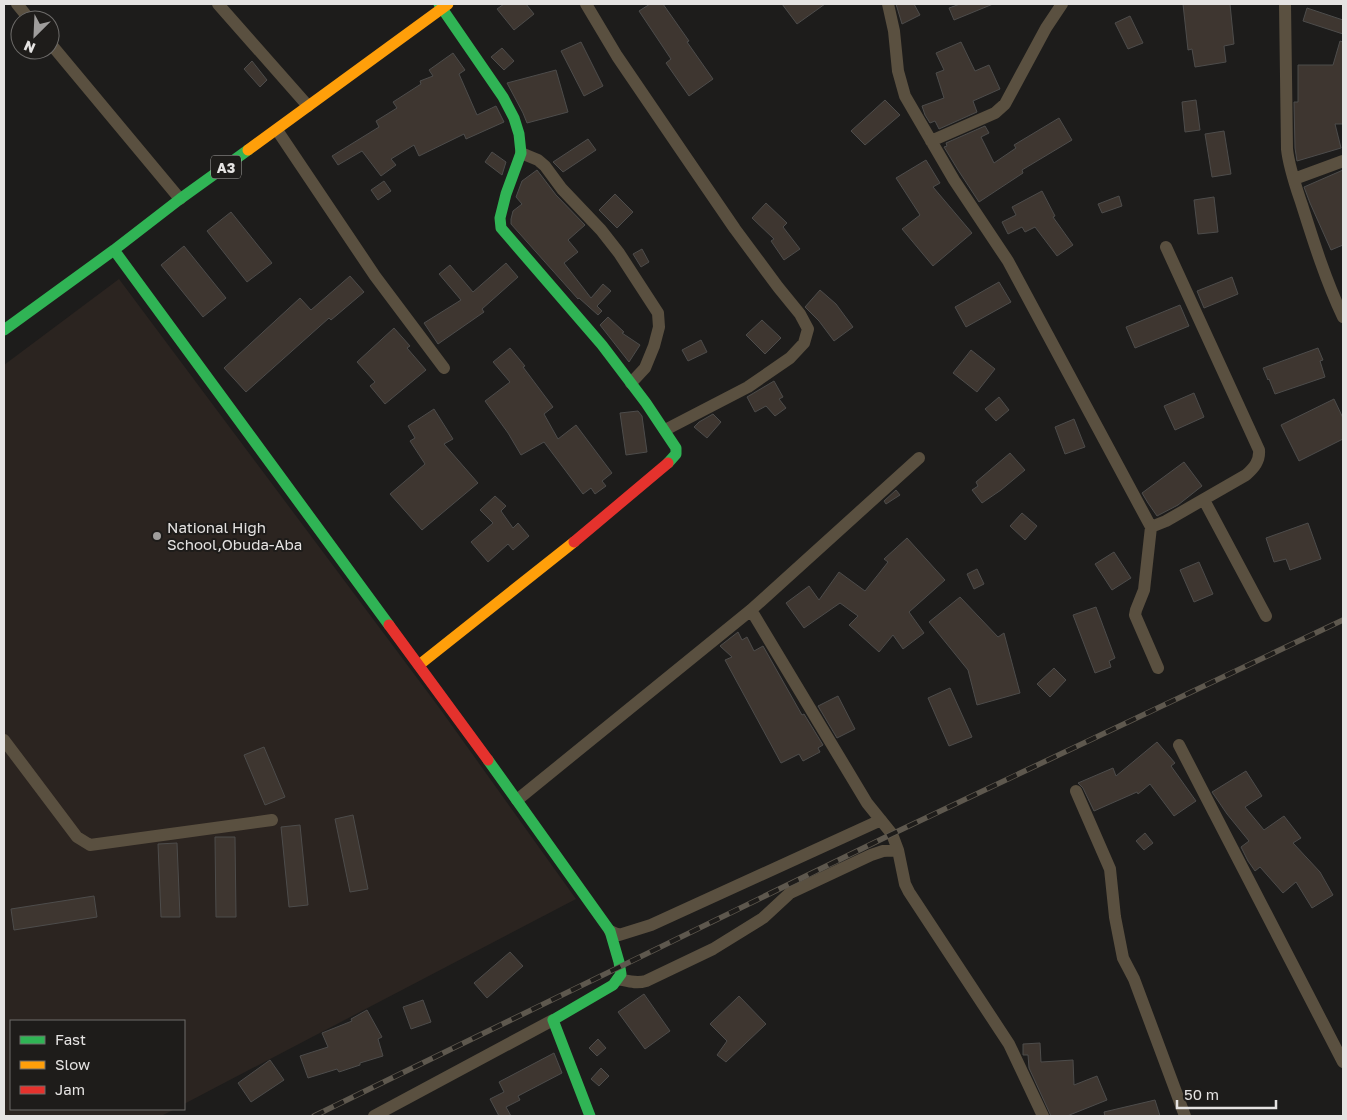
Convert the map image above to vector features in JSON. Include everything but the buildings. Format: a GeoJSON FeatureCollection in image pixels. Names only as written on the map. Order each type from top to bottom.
{"type":"FeatureCollection","features":[{"type":"Feature","properties":{"kind":"main road","name":"A3"},"geometry":{"type":"LineString","coordinates":[[4,330],[443,5]]}},
{"type":"Feature","properties":{"kind":"main road"},"geometry":{"type":"LineString","coordinates":[[419,665],[542,568],[676,454],[676,448],[665,430],[590,330],[501,228],[500,218],[506,194],[521,153],[519,134],[514,118],[503,97],[443,5]]}},
{"type":"Feature","properties":{"kind":"main road"},"geometry":{"type":"LineString","coordinates":[[114,250],[419,665],[610,931],[619,962],[621,974],[618,979],[613,985],[553,1020],[590,1116]]}},
{"type":"Feature","properties":{"kind":"street"},"geometry":{"type":"LineString","coordinates":[[218,4],[308,106]]}},
{"type":"Feature","properties":{"kind":"street"},"geometry":{"type":"LineString","coordinates":[[586,4],[617,56],[683,153],[740,236],[800,314],[808,329],[804,343],[790,358],[748,387],[665,430]]}},
{"type":"Feature","properties":{"kind":"street"},"geometry":{"type":"LineString","coordinates":[[888,4],[894,31],[898,71],[905,96],[954,180],[1008,261],[1151,527],[1144,590],[1135,616],[1158,668]]}},
{"type":"Feature","properties":{"kind":"street"},"geometry":{"type":"LineString","coordinates":[[931,141],[995,113],[1005,104],[1046,28],[1062,4]]}},
{"type":"Feature","properties":{"kind":"street"},"geometry":{"type":"LineString","coordinates":[[1285,4],[1288,161],[1333,296],[1343,317]]}},
{"type":"Feature","properties":{"kind":"street"},"geometry":{"type":"LineString","coordinates":[[60,55],[180,199]]}},
{"type":"Feature","properties":{"kind":"street"},"geometry":{"type":"LineString","coordinates":[[276,130],[375,276],[444,368]]}},
{"type":"Feature","properties":{"kind":"street"},"geometry":{"type":"LineString","coordinates":[[521,153],[538,160],[545,166],[562,189],[601,230],[619,253],[658,313],[659,326],[654,346],[645,368],[631,383]]}},
{"type":"Feature","properties":{"kind":"street"},"geometry":{"type":"LineString","coordinates":[[1294,180],[1343,162]]}},
{"type":"Feature","properties":{"kind":"street"},"geometry":{"type":"LineString","coordinates":[[1151,527],[1166,521],[1246,475],[1253,470],[1260,457],[1259,450],[1166,247]]}},
{"type":"Feature","properties":{"kind":"street"},"geometry":{"type":"LineString","coordinates":[[517,800],[751,610],[919,458]]}},
{"type":"Feature","properties":{"kind":"street"},"geometry":{"type":"LineString","coordinates":[[1204,500],[1266,616]]}},
{"type":"Feature","properties":{"kind":"street"},"geometry":{"type":"LineString","coordinates":[[751,610],[866,803],[892,834],[898,850],[905,884],[909,892],[1009,1044],[1043,1116]]}},
{"type":"Feature","properties":{"kind":"street"},"geometry":{"type":"LineString","coordinates":[[4,740],[77,837],[90,845],[272,820]]}},
{"type":"Feature","properties":{"kind":"street"},"geometry":{"type":"LineString","coordinates":[[1179,745],[1343,1062]]}},
{"type":"Feature","properties":{"kind":"street"},"geometry":{"type":"LineString","coordinates":[[1076,791],[1110,869],[1115,917],[1123,958],[1134,979],[1185,1116]]}},
{"type":"Feature","properties":{"kind":"street"},"geometry":{"type":"LineString","coordinates":[[610,931],[619,935],[651,925],[881,820]]}},
{"type":"Feature","properties":{"kind":"street"},"geometry":{"type":"LineString","coordinates":[[618,979],[640,983],[646,981],[713,949],[763,918],[790,893],[883,851],[898,850]]}},
{"type":"Feature","properties":{"kind":"street"},"geometry":{"type":"LineString","coordinates":[[374,1116],[553,1020]]}},
{"type":"Feature","properties":{"kind":"shaded area","name":"National High School,Obuda-Aba"},"geometry":{"type":"Polygon","coordinates":[[[119,279],[438,706],[576,899],[185,1103],[185,1020],[10,1020],[10,1110],[173,1110],[161,1116],[4,1116],[4,365],[119,279]]]}},
{"type":"Feature","properties":{"kind":"railway"},"geometry":{"type":"LineString","coordinates":[[314,1116],[892,834],[1343,620]]}},
{"type":"Feature","properties":{"kind":"traffic: fast"},"geometry":{"type":"LineString","coordinates":[[439,4],[503,97],[514,118],[519,134],[521,153],[506,194],[500,218],[501,228],[602,345],[646,403],[676,448],[676,454],[668,463]]}},
{"type":"Feature","properties":{"kind":"traffic: fast"},"geometry":{"type":"LineString","coordinates":[[4,330],[248,150]]}},
{"type":"Feature","properties":{"kind":"traffic: fast"},"geometry":{"type":"LineString","coordinates":[[114,250],[389,625]]}},
{"type":"Feature","properties":{"kind":"traffic: fast"},"geometry":{"type":"LineString","coordinates":[[488,760],[610,931],[619,962],[621,974],[613,985],[553,1020],[590,1116]]}},
{"type":"Feature","properties":{"kind":"traffic: slow"},"geometry":{"type":"LineString","coordinates":[[248,150],[448,4]]}},
{"type":"Feature","properties":{"kind":"traffic: slow"},"geometry":{"type":"LineString","coordinates":[[419,665],[574,542]]}},
{"type":"Feature","properties":{"kind":"traffic: jam"},"geometry":{"type":"LineString","coordinates":[[574,542],[668,463]]}},
{"type":"Feature","properties":{"kind":"traffic: jam"},"geometry":{"type":"LineString","coordinates":[[389,625],[488,760]]}},
{"type":"Feature","properties":{"kind":"place","name":"National High School,Obuda-Aba"},"geometry":{"type":"Point","coordinates":[157,536]}}]}
